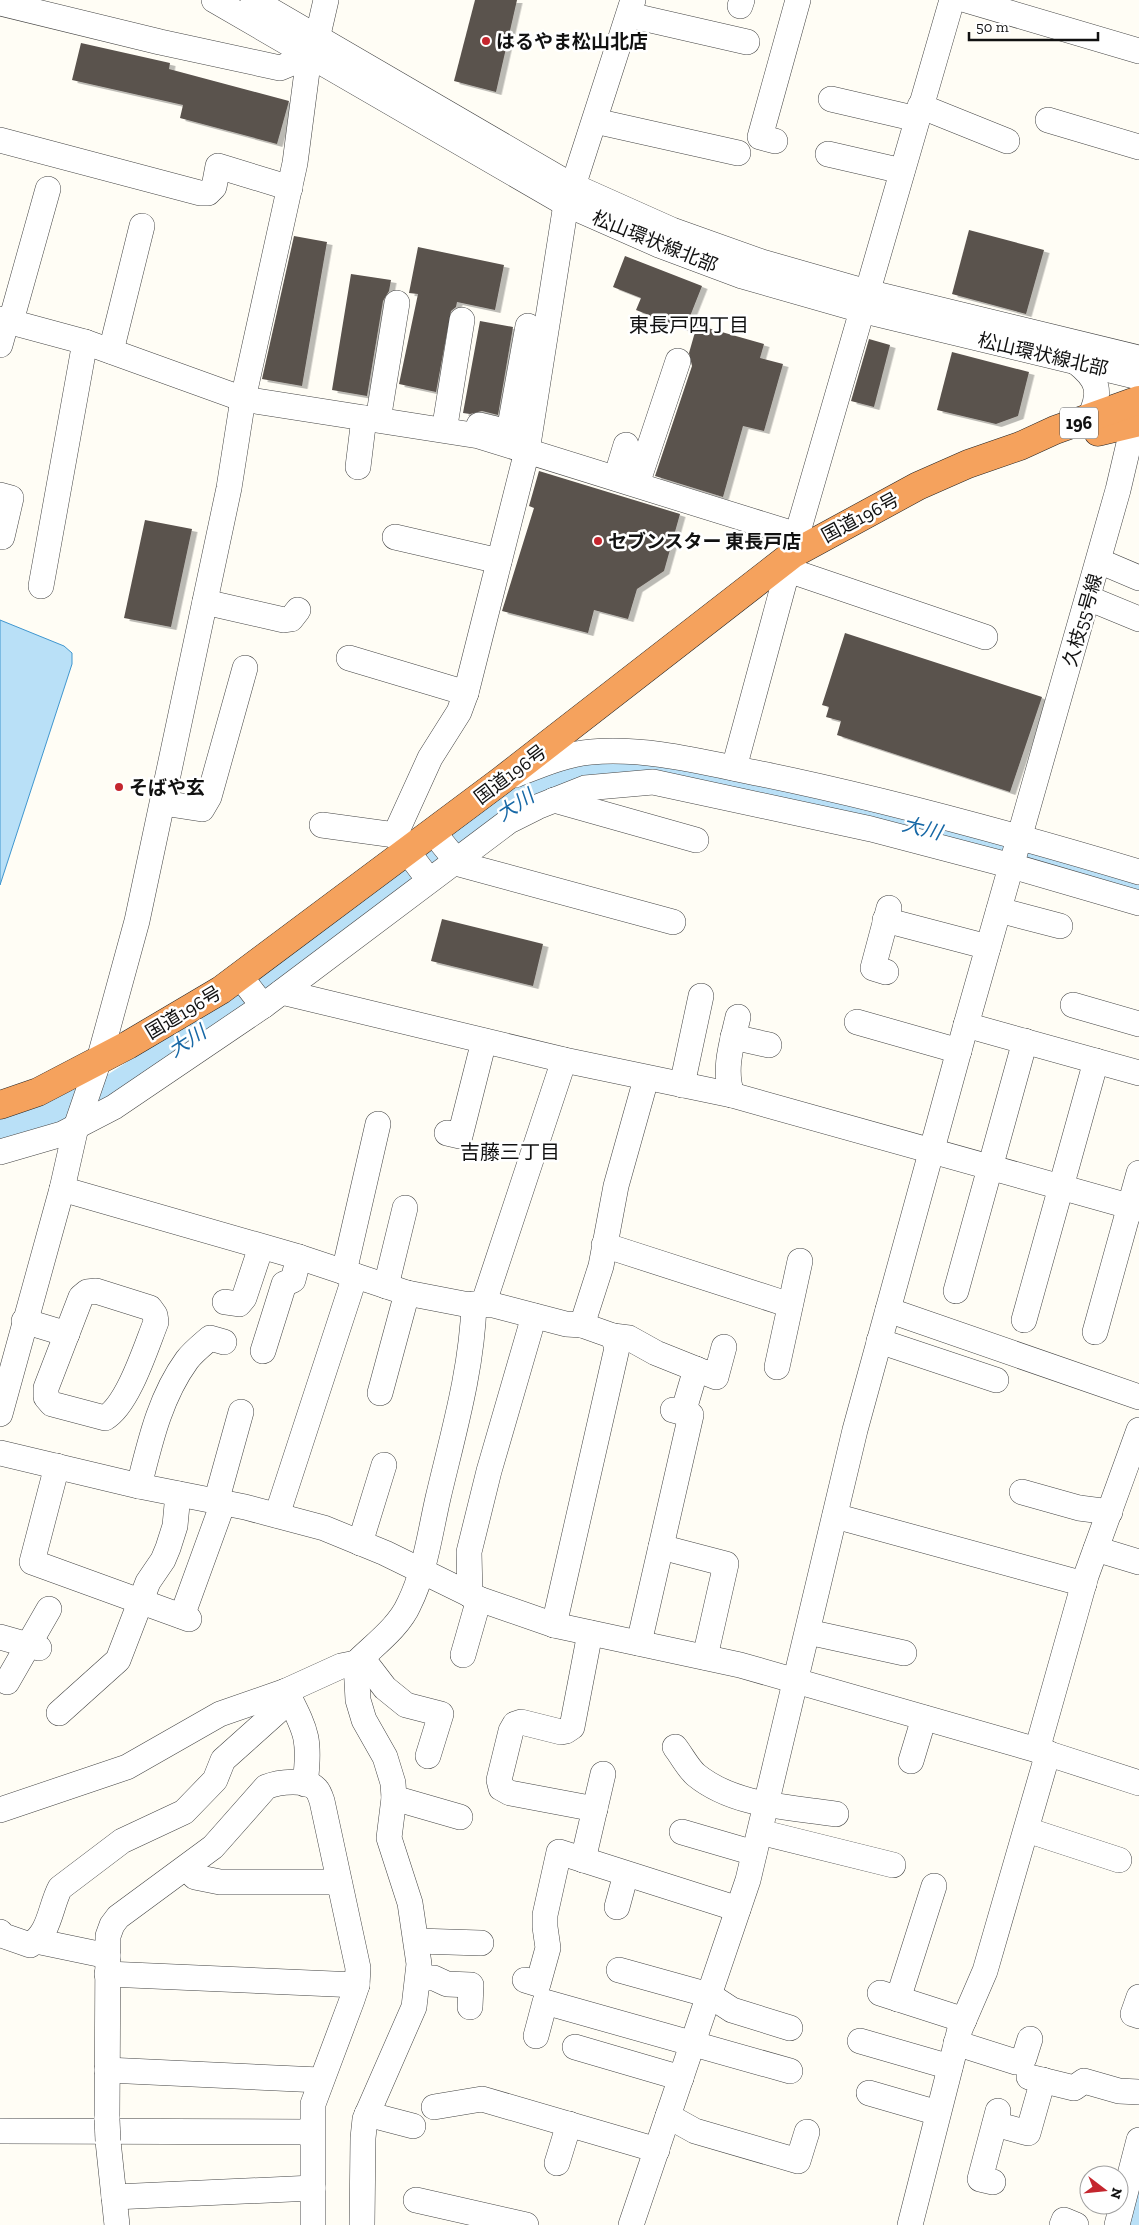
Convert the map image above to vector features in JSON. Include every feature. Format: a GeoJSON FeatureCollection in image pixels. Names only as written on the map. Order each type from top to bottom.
{"type":"FeatureCollection","features":[{"type":"Feature","properties":{"kind":"highway","name":"国道196号"},"geometry":{"type":"LineString","coordinates":[[1020,446],[1058,442],[1138,412]]}},
{"type":"Feature","properties":{"kind":"highway","name":"国道196号"},"geometry":{"type":"LineString","coordinates":[[0,1105],[38,1092],[100,1060],[221,990],[259,993],[415,861],[445,848],[502,780],[581,754],[793,553],[918,486],[968,464],[1020,446],[1055,430],[1089,419],[1138,412]]}},
{"type":"Feature","properties":{"kind":"street","name":"松山環状線北部"},"geometry":{"type":"LineString","coordinates":[[214,0],[313,47],[569,195],[658,244],[742,276],[1139,358]]}},
{"type":"Feature","properties":{"kind":"street","name":"松山環状線北部"},"geometry":{"type":"LineString","coordinates":[[253,0],[313,47]]}},
{"type":"Feature","properties":{"kind":"street"},"geometry":{"type":"LineString","coordinates":[[0,1414],[24,1321],[62,1189],[76,1127],[100,1060],[138,921],[229,488],[245,393],[290,188],[313,47],[326,0]]}},
{"type":"Feature","properties":{"kind":"street"},"geometry":{"type":"LineString","coordinates":[[775,141],[760,137],[798,0]]}},
{"type":"Feature","properties":{"kind":"street"},"geometry":{"type":"LineString","coordinates":[[734,768],[864,301],[952,0]]}},
{"type":"Feature","properties":{"kind":"street"},"geometry":{"type":"LineString","coordinates":[[966,0],[1139,51]]}},
{"type":"Feature","properties":{"kind":"street"},"geometry":{"type":"LineString","coordinates":[[0,3],[160,42],[280,68],[313,47]]}},
{"type":"Feature","properties":{"kind":"street"},"geometry":{"type":"LineString","coordinates":[[415,861],[430,758],[459,712],[466,693],[527,452],[569,195],[631,8],[747,42]]}},
{"type":"Feature","properties":{"kind":"street"},"geometry":{"type":"LineString","coordinates":[[831,99],[918,113],[1007,141]]}},
{"type":"Feature","properties":{"kind":"street"},"geometry":{"type":"LineString","coordinates":[[594,120],[738,153]]}},
{"type":"Feature","properties":{"kind":"street"},"geometry":{"type":"LineString","coordinates":[[1048,120],[1139,147]]}},
{"type":"Feature","properties":{"kind":"street"},"geometry":{"type":"LineString","coordinates":[[0,140],[200,193],[208,193],[214,187],[218,166],[290,188]]}},
{"type":"Feature","properties":{"kind":"street"},"geometry":{"type":"LineString","coordinates":[[828,154],[902,171]]}},
{"type":"Feature","properties":{"kind":"street"},"geometry":{"type":"LineString","coordinates":[[0,344],[48,190]]}},
{"type":"Feature","properties":{"kind":"street"},"geometry":{"type":"LineString","coordinates":[[111,352],[142,226]]}},
{"type":"Feature","properties":{"kind":"street","name":"松山環状線北部"},"geometry":{"type":"LineString","coordinates":[[864,301],[1076,362],[1139,377]]}},
{"type":"Feature","properties":{"kind":"street"},"geometry":{"type":"LineString","coordinates":[[358,467],[397,303]]}},
{"type":"Feature","properties":{"kind":"street"},"geometry":{"type":"LineString","coordinates":[[6,320],[85,342],[111,352],[245,393],[372,413],[479,436],[626,481],[985,637]]}},
{"type":"Feature","properties":{"kind":"street"},"geometry":{"type":"LineString","coordinates":[[446,419],[462,320]]}},
{"type":"Feature","properties":{"kind":"street"},"geometry":{"type":"LineString","coordinates":[[372,413],[446,419],[509,432],[528,326]]}},
{"type":"Feature","properties":{"kind":"street"},"geometry":{"type":"LineString","coordinates":[[41,586],[85,342]]}},
{"type":"Feature","properties":{"kind":"street"},"geometry":{"type":"LineString","coordinates":[[626,481],[678,361]]}},
{"type":"Feature","properties":{"kind":"street"},"geometry":{"type":"LineString","coordinates":[[1076,362],[1086,370],[1097,388],[1097,404],[1089,419]]}},
{"type":"Feature","properties":{"kind":"street","name":"久枝55号線"},"geometry":{"type":"LineString","coordinates":[[631,2225],[738,1909],[757,1842],[797,1682],[855,1430],[966,1025],[1099,561],[1129,492],[1138,412]]}},
{"type":"Feature","properties":{"kind":"street"},"geometry":{"type":"LineString","coordinates":[[626,444],[626,481]]}},
{"type":"Feature","properties":{"kind":"street"},"geometry":{"type":"LineString","coordinates":[[0,495],[11,498],[2,537],[0,537]]}},
{"type":"Feature","properties":{"kind":"street"},"geometry":{"type":"LineString","coordinates":[[395,537],[499,561]]}},
{"type":"Feature","properties":{"kind":"street"},"geometry":{"type":"LineString","coordinates":[[1099,561],[1139,578]]}},
{"type":"Feature","properties":{"kind":"street"},"geometry":{"type":"LineString","coordinates":[[1088,598],[1139,619]]}},
{"type":"Feature","properties":{"kind":"street"},"geometry":{"type":"LineString","coordinates":[[205,602],[284,620],[292,619],[298,610]]}},
{"type":"Feature","properties":{"kind":"street"},"geometry":{"type":"LineString","coordinates":[[349,658],[466,693]]}},
{"type":"Feature","properties":{"kind":"street"},"geometry":{"type":"LineString","coordinates":[[163,803],[202,809],[209,797],[245,668]]}},
{"type":"Feature","properties":{"kind":"street"},"geometry":{"type":"LineString","coordinates":[[581,754],[626,751],[681,758],[734,768],[808,784],[1020,837],[1139,872]]}},
{"type":"Feature","properties":{"kind":"street"},"geometry":{"type":"LineString","coordinates":[[0,1152],[62,1134],[114,1107],[259,993],[415,861],[554,800],[581,754]]}},
{"type":"Feature","properties":{"kind":"street"},"geometry":{"type":"LineString","coordinates":[[581,754],[653,782],[871,829],[1139,902]]}},
{"type":"Feature","properties":{"kind":"street"},"geometry":{"type":"LineString","coordinates":[[554,800],[696,840]]}},
{"type":"Feature","properties":{"kind":"street"},"geometry":{"type":"LineString","coordinates":[[322,825],[415,861]]}},
{"type":"Feature","properties":{"kind":"street"},"geometry":{"type":"LineString","coordinates":[[445,848],[459,864],[673,922]]}},
{"type":"Feature","properties":{"kind":"street"},"geometry":{"type":"LineString","coordinates":[[999,910],[1060,926]]}},
{"type":"Feature","properties":{"kind":"street"},"geometry":{"type":"LineString","coordinates":[[886,972],[872,968],[887,914],[988,947]]}},
{"type":"Feature","properties":{"kind":"street"},"geometry":{"type":"LineString","coordinates":[[259,993],[484,1041],[646,1079],[732,1095],[1134,1208]]}},
{"type":"Feature","properties":{"kind":"street"},"geometry":{"type":"LineString","coordinates":[[682,1085],[700,996]]}},
{"type":"Feature","properties":{"kind":"street"},"geometry":{"type":"LineString","coordinates":[[1073,1005],[1139,1024]]}},
{"type":"Feature","properties":{"kind":"street"},"geometry":{"type":"LineString","coordinates":[[857,1022],[959,1052]]}},
{"type":"Feature","properties":{"kind":"street"},"geometry":{"type":"LineString","coordinates":[[966,1025],[1139,1073]]}},
{"type":"Feature","properties":{"kind":"street"},"geometry":{"type":"LineString","coordinates":[[732,1095],[727,1081],[736,1027],[769,1045]]}},
{"type":"Feature","properties":{"kind":"street"},"geometry":{"type":"LineString","coordinates":[[447,1133],[460,1136],[484,1041]]}},
{"type":"Feature","properties":{"kind":"street"},"geometry":{"type":"LineString","coordinates":[[956,1291],[1025,1042]]}},
{"type":"Feature","properties":{"kind":"street"},"geometry":{"type":"LineString","coordinates":[[0,1810],[127,1767],[220,1714],[288,1695],[341,1666],[359,1660],[399,1621],[409,1605],[420,1570],[467,1371],[478,1304],[564,1060]]}},
{"type":"Feature","properties":{"kind":"street"},"geometry":{"type":"LineString","coordinates":[[1024,1320],[1096,1061]]}},
{"type":"Feature","properties":{"kind":"street"},"geometry":{"type":"LineString","coordinates":[[582,1325],[601,1266],[616,1186],[646,1079]]}},
{"type":"Feature","properties":{"kind":"street"},"geometry":{"type":"LineString","coordinates":[[278,1516],[350,1274],[378,1124]]}},
{"type":"Feature","properties":{"kind":"street"},"geometry":{"type":"LineString","coordinates":[[1095,1332],[1134,1208],[1139,1173]]}},
{"type":"Feature","properties":{"kind":"street"},"geometry":{"type":"LineString","coordinates":[[62,1189],[299,1258],[396,1290],[492,1305],[534,1316],[582,1325],[613,1336],[629,1338],[656,1353],[716,1377],[724,1347]]}},
{"type":"Feature","properties":{"kind":"street"},"geometry":{"type":"LineString","coordinates":[[380,1393],[396,1290],[405,1208]]}},
{"type":"Feature","properties":{"kind":"street"},"geometry":{"type":"LineString","coordinates":[[604,1245],[790,1306]]}},
{"type":"Feature","properties":{"kind":"street"},"geometry":{"type":"LineString","coordinates":[[225,1302],[239,1304],[244,1298],[261,1247]]}},
{"type":"Feature","properties":{"kind":"street"},"geometry":{"type":"LineString","coordinates":[[263,1350],[284,1284],[293,1280],[299,1258]]}},
{"type":"Feature","properties":{"kind":"street"},"geometry":{"type":"LineString","coordinates":[[777,1367],[800,1261]]}},
{"type":"Feature","properties":{"kind":"street"},"geometry":{"type":"LineString","coordinates":[[96,1291],[150,1308],[155,1315],[156,1322],[138,1371],[113,1414],[105,1418],[97,1418],[52,1404],[46,1397],[46,1388],[67,1334],[81,1297],[87,1292],[96,1291]]}},
{"type":"Feature","properties":{"kind":"street"},"geometry":{"type":"LineString","coordinates":[[888,1310],[1139,1397]]}},
{"type":"Feature","properties":{"kind":"street"},"geometry":{"type":"LineString","coordinates":[[463,1655],[474,1597],[470,1552],[489,1471],[534,1316]]}},
{"type":"Feature","properties":{"kind":"street"},"geometry":{"type":"LineString","coordinates":[[24,1321],[67,1334]]}},
{"type":"Feature","properties":{"kind":"street"},"geometry":{"type":"LineString","coordinates":[[554,1625],[617,1348],[613,1336]]}},
{"type":"Feature","properties":{"kind":"street"},"geometry":{"type":"LineString","coordinates":[[139,1486],[154,1424],[170,1390],[188,1359],[210,1338],[224,1342]]}},
{"type":"Feature","properties":{"kind":"street"},"geometry":{"type":"LineString","coordinates":[[879,1341],[996,1380]]}},
{"type":"Feature","properties":{"kind":"street"},"geometry":{"type":"LineString","coordinates":[[639,1643],[691,1415],[678,1411],[696,1369]]}},
{"type":"Feature","properties":{"kind":"street"},"geometry":{"type":"LineString","coordinates":[[57,1466],[32,1562],[185,1618],[220,1502],[241,1412]]}},
{"type":"Feature","properties":{"kind":"street"},"geometry":{"type":"LineString","coordinates":[[910,2225],[956,2043],[985,1971],[1027,1830],[1043,1751],[1084,1584],[1138,1434]]}},
{"type":"Feature","properties":{"kind":"street"},"geometry":{"type":"LineString","coordinates":[[0,1453],[139,1486],[220,1502],[324,1528],[360,1542],[474,1597],[554,1625],[705,1657],[1043,1751],[1139,1783]]}},
{"type":"Feature","properties":{"kind":"street"},"geometry":{"type":"LineString","coordinates":[[360,1542],[384,1465]]}},
{"type":"Feature","properties":{"kind":"street"},"geometry":{"type":"LineString","coordinates":[[1022,1492],[1079,1508],[1110,1512]]}},
{"type":"Feature","properties":{"kind":"street"},"geometry":{"type":"LineString","coordinates":[[71,1709],[118,1660],[148,1582],[163,1560],[168,1548],[175,1526],[178,1494]]}},
{"type":"Feature","properties":{"kind":"street"},"geometry":{"type":"LineString","coordinates":[[835,1516],[1084,1584]]}},
{"type":"Feature","properties":{"kind":"street"},"geometry":{"type":"LineString","coordinates":[[661,1547],[726,1564],[705,1657]]}},
{"type":"Feature","properties":{"kind":"street"},"geometry":{"type":"LineString","coordinates":[[1096,1549],[1139,1562]]}},
{"type":"Feature","properties":{"kind":"street"},"geometry":{"type":"LineString","coordinates":[[6,1682],[33,1646],[49,1608]]}},
{"type":"Feature","properties":{"kind":"street"},"geometry":{"type":"LineString","coordinates":[[808,1632],[904,1653]]}},
{"type":"Feature","properties":{"kind":"street"},"geometry":{"type":"LineString","coordinates":[[590,1633],[572,1728],[561,1732],[521,1722],[515,1724],[511,1730],[499,1780],[501,1788],[510,1793],[595,1808]]}},
{"type":"Feature","properties":{"kind":"street"},"geometry":{"type":"LineString","coordinates":[[0,1637],[33,1646]]}},
{"type":"Feature","properties":{"kind":"street"},"geometry":{"type":"LineString","coordinates":[[359,1660],[385,1688],[406,1705],[441,1714],[428,1756]]}},
{"type":"Feature","properties":{"kind":"street"},"geometry":{"type":"LineString","coordinates":[[359,1660],[358,1700],[364,1720],[390,1770],[394,1798],[389,1838],[410,1903],[417,1941],[419,1978],[414,2007],[367,2114],[363,2138],[362,2225]]}},
{"type":"Feature","properties":{"kind":"street"},"geometry":{"type":"LineString","coordinates":[[288,1695],[305,1728],[308,1742],[304,1784]]}},
{"type":"Feature","properties":{"kind":"street"},"geometry":{"type":"LineString","coordinates":[[0,1932],[4,1936],[24,1944],[30,1945],[36,1941],[46,1926],[54,1899],[60,1888],[122,1841],[184,1812],[214,1780],[223,1760],[288,1695]]}},
{"type":"Feature","properties":{"kind":"street"},"geometry":{"type":"LineString","coordinates":[[911,1761],[924,1718]]}},
{"type":"Feature","properties":{"kind":"street"},"geometry":{"type":"LineString","coordinates":[[675,1747],[695,1774],[725,1792],[744,1799],[836,1814]]}},
{"type":"Feature","properties":{"kind":"street"},"geometry":{"type":"LineString","coordinates":[[583,1860],[603,1774]]}},
{"type":"Feature","properties":{"kind":"street"},"geometry":{"type":"LineString","coordinates":[[117,2225],[107,2130],[108,1936],[112,1925],[118,1917],[187,1868],[227,1834],[266,1787],[277,1783],[304,1784],[317,1789],[322,1801],[358,1968],[357,1984],[320,2080],[313,2104],[313,2225]]}},
{"type":"Feature","properties":{"kind":"street"},"geometry":{"type":"LineString","coordinates":[[394,1798],[460,1817]]}},
{"type":"Feature","properties":{"kind":"street"},"geometry":{"type":"LineString","coordinates":[[1027,1830],[1119,1860]]}},
{"type":"Feature","properties":{"kind":"street"},"geometry":{"type":"LineString","coordinates":[[682,1832],[757,1842],[893,1865]]}},
{"type":"Feature","properties":{"kind":"street"},"geometry":{"type":"LineString","coordinates":[[525,1980],[538,1984],[545,1960],[548,1948],[545,1915],[559,1852],[738,1909]]}},
{"type":"Feature","properties":{"kind":"street"},"geometry":{"type":"LineString","coordinates":[[187,1868],[195,1877],[220,1882],[339,1882]]}},
{"type":"Feature","properties":{"kind":"street"},"geometry":{"type":"LineString","coordinates":[[617,1908],[626,1874]]}},
{"type":"Feature","properties":{"kind":"street"},"geometry":{"type":"LineString","coordinates":[[934,1886],[889,1996],[964,2020]]}},
{"type":"Feature","properties":{"kind":"street"},"geometry":{"type":"LineString","coordinates":[[36,1941],[108,1965],[357,1984]]}},
{"type":"Feature","properties":{"kind":"street"},"geometry":{"type":"LineString","coordinates":[[417,1941],[481,1943]]}},
{"type":"Feature","properties":{"kind":"street"},"geometry":{"type":"LineString","coordinates":[[618,1971],[709,1994],[732,2010],[790,2028]]}},
{"type":"Feature","properties":{"kind":"street"},"geometry":{"type":"LineString","coordinates":[[419,1978],[434,1978],[447,1984],[471,1985],[470,2007]]}},
{"type":"Feature","properties":{"kind":"street"},"geometry":{"type":"LineString","coordinates":[[1139,1997],[1133,2014],[1139,2016]]}},
{"type":"Feature","properties":{"kind":"street"},"geometry":{"type":"LineString","coordinates":[[534,2024],[545,2002],[790,2071]]}},
{"type":"Feature","properties":{"kind":"street"},"geometry":{"type":"LineString","coordinates":[[956,2043],[1016,2062],[1024,2058],[1030,2038]]}},
{"type":"Feature","properties":{"kind":"street"},"geometry":{"type":"LineString","coordinates":[[860,2041],[950,2067]]}},
{"type":"Feature","properties":{"kind":"street"},"geometry":{"type":"LineString","coordinates":[[575,2047],[681,2078]]}},
{"type":"Feature","properties":{"kind":"street"},"geometry":{"type":"LineString","coordinates":[[107,2070],[320,2080]]}},
{"type":"Feature","properties":{"kind":"street"},"geometry":{"type":"LineString","coordinates":[[993,2182],[980,2179],[996,2117],[1028,2133],[1036,2078],[1074,2088],[1084,2081],[1119,2091],[1139,2092]]}},
{"type":"Feature","properties":{"kind":"street"},"geometry":{"type":"LineString","coordinates":[[869,2093],[938,2113]]}},
{"type":"Feature","properties":{"kind":"street"},"geometry":{"type":"LineString","coordinates":[[434,2107],[482,2098],[656,2150]]}},
{"type":"Feature","properties":{"kind":"street"},"geometry":{"type":"LineString","coordinates":[[367,2114],[413,2126]]}},
{"type":"Feature","properties":{"kind":"street"},"geometry":{"type":"LineString","coordinates":[[668,2116],[695,2131],[798,2162],[807,2132]]}},
{"type":"Feature","properties":{"kind":"street"},"geometry":{"type":"LineString","coordinates":[[557,2163],[569,2124]]}},
{"type":"Feature","properties":{"kind":"street"},"geometry":{"type":"LineString","coordinates":[[0,2131],[312,2132]]}},
{"type":"Feature","properties":{"kind":"street"},"geometry":{"type":"LineString","coordinates":[[1117,2225],[1139,2140]]}},
{"type":"Feature","properties":{"kind":"street"},"geometry":{"type":"LineString","coordinates":[[114,2196],[313,2188]]}},
{"type":"Feature","properties":{"kind":"street"},"geometry":{"type":"LineString","coordinates":[[416,2200],[464,2219],[486,2215],[526,2225]]}},
{"type":"Feature","properties":{"kind":"street"},"geometry":{"type":"LineString","coordinates":[[1062,2225],[1064,2220],[1076,2225]]}},
{"type":"Feature","properties":{"kind":"water"},"geometry":{"type":"Polygon","coordinates":[[[0,620],[64,646],[72,653],[72,664],[0,885],[0,620]]]}},
{"type":"Feature","properties":{"kind":"building","name":"はるやま松山北店"},"geometry":{"type":"Polygon","coordinates":[[[475,0],[517,0],[496,92],[454,81],[475,0]]]}},
{"type":"Feature","properties":{"kind":"building"},"geometry":{"type":"Polygon","coordinates":[[[81,43],[170,63],[169,69],[289,101],[277,144],[180,118],[183,105],[72,80],[81,43]]]}},
{"type":"Feature","properties":{"kind":"building"},"geometry":{"type":"Polygon","coordinates":[[[969,230],[1044,250],[1026,314],[952,294],[969,230]]]}},
{"type":"Feature","properties":{"kind":"building"},"geometry":{"type":"Polygon","coordinates":[[[294,236],[327,242],[302,386],[262,379],[294,236]]]}},
{"type":"Feature","properties":{"kind":"building"},"geometry":{"type":"Polygon","coordinates":[[[418,247],[504,265],[495,310],[457,302],[456,307],[451,311],[436,392],[399,384],[418,294],[409,293],[418,247]]]}},
{"type":"Feature","properties":{"kind":"building"},"geometry":{"type":"Polygon","coordinates":[[[625,256],[702,286],[685,329],[636,310],[641,298],[613,287],[625,256]]]}},
{"type":"Feature","properties":{"kind":"building"},"geometry":{"type":"Polygon","coordinates":[[[351,274],[391,280],[389,291],[383,301],[367,396],[332,390],[351,274]]]}},
{"type":"Feature","properties":{"kind":"building"},"geometry":{"type":"Polygon","coordinates":[[[480,321],[513,327],[498,415],[482,411],[470,414],[463,413],[480,321]]]}},
{"type":"Feature","properties":{"kind":"building"},"geometry":{"type":"Polygon","coordinates":[[[697,325],[764,344],[760,358],[783,364],[764,431],[743,426],[723,497],[655,476],[692,366],[689,353],[697,325]]]}},
{"type":"Feature","properties":{"kind":"building"},"geometry":{"type":"Polygon","coordinates":[[[869,339],[890,345],[874,407],[851,401],[869,339]]]}},
{"type":"Feature","properties":{"kind":"building"},"geometry":{"type":"Polygon","coordinates":[[[952,352],[1029,372],[1018,416],[996,424],[937,410],[952,352]]]}},
{"type":"Feature","properties":{"kind":"building","name":"セブンスター 東長戸店"},"geometry":{"type":"Polygon","coordinates":[[[539,471],[680,514],[664,571],[637,589],[628,619],[594,610],[588,633],[502,611],[534,508],[529,506],[539,471]]]}},
{"type":"Feature","properties":{"kind":"building"},"geometry":{"type":"Polygon","coordinates":[[[145,520],[192,529],[171,627],[124,618],[145,520]]]}},
{"type":"Feature","properties":{"kind":"building"},"geometry":{"type":"Polygon","coordinates":[[[845,633],[1042,697],[1010,792],[837,735],[841,721],[826,717],[829,707],[822,705],[845,633]]]}},
{"type":"Feature","properties":{"kind":"building"},"geometry":{"type":"Polygon","coordinates":[[[442,919],[543,944],[533,986],[431,961],[442,919]]]}},
{"type":"Feature","properties":{"kind":"waterway","name":"大川"},"geometry":{"type":"LineString","coordinates":[[0,1135],[111,1091],[238,1008],[436,858],[535,790],[601,772],[655,771],[788,795],[942,833],[1139,888]]}},
{"type":"Feature","properties":{"kind":"waterway"},"geometry":{"type":"LineString","coordinates":[[1133,2225],[1139,2200]]}},
{"type":"Feature","properties":{"kind":"place","name":"はるやま松山北店"},"geometry":{"type":"Point","coordinates":[486,41]}},
{"type":"Feature","properties":{"kind":"place","name":"セブンスター 東長戸店"},"geometry":{"type":"Point","coordinates":[598,541]}},
{"type":"Feature","properties":{"kind":"place","name":"そばや玄"},"geometry":{"type":"Point","coordinates":[119,787]}},
{"type":"Feature","properties":{"kind":"district","name":"東長戸四丁目"},"geometry":{"type":"Point","coordinates":[689,325]}},
{"type":"Feature","properties":{"kind":"district","name":"吉藤三丁目"},"geometry":{"type":"Point","coordinates":[510,1152]}}]}
